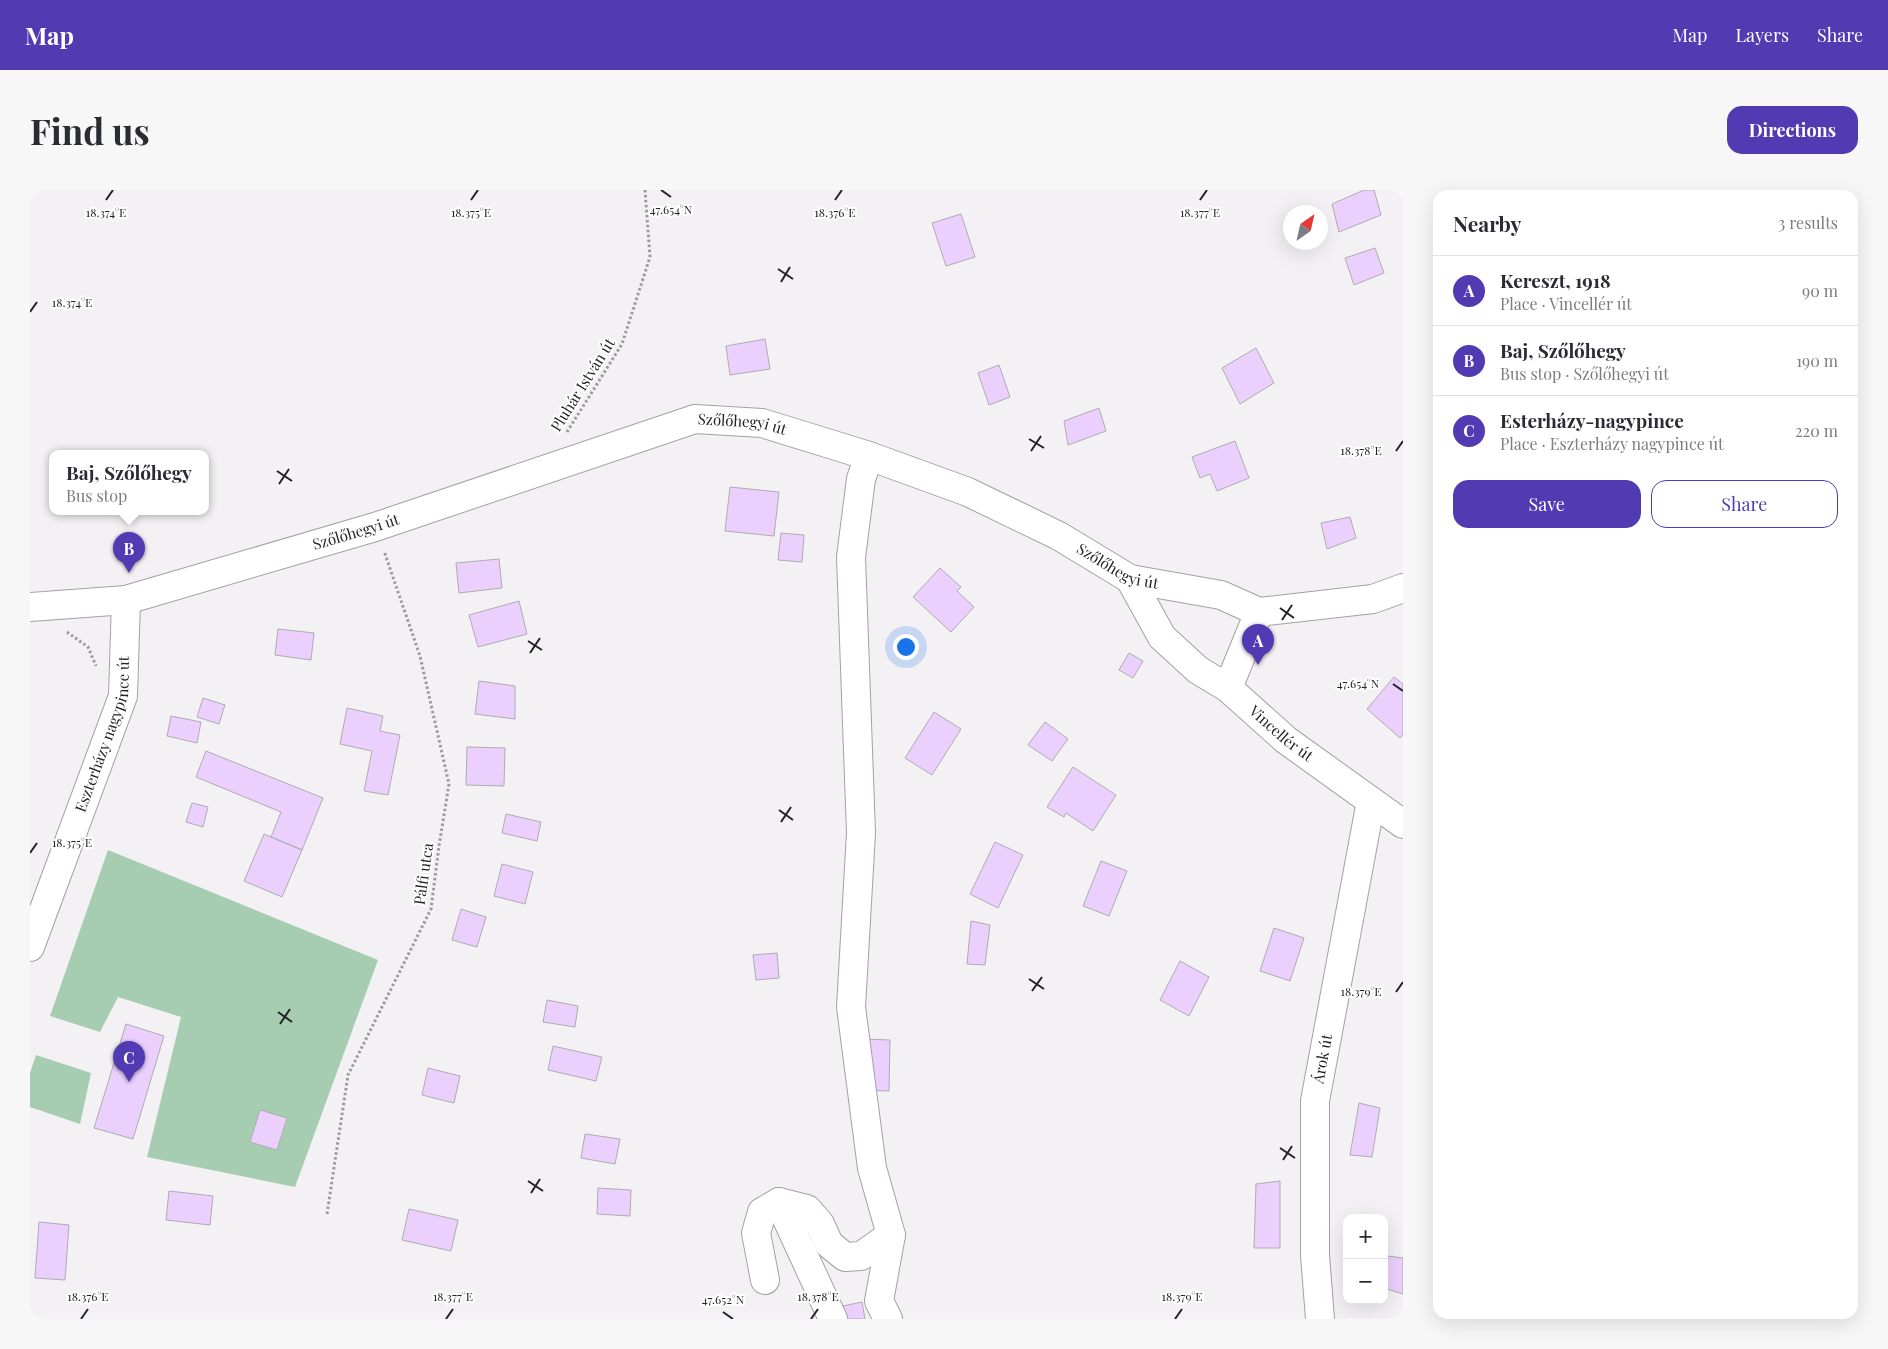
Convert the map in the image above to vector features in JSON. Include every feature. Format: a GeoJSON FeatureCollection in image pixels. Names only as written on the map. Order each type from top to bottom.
{"type":"FeatureCollection","features":[{"type":"Feature","properties":{"kind":"street","name":"Szőlőhegyi út"},"geometry":{"type":"LineString","coordinates":[[30,607],[126,600],[375,527],[695,419],[762,423],[869,456],[968,492],[1059,536],[1130,579],[1221,595],[1259,612]]}},
{"type":"Feature","properties":{"kind":"street"},"geometry":{"type":"LineString","coordinates":[[869,456],[861,479],[851,558],[861,833],[850,1007],[872,1168],[891,1236],[879,1301],[888,1319]]}},
{"type":"Feature","properties":{"kind":"street","name":"Vincellér út"},"geometry":{"type":"LineString","coordinates":[[1130,579],[1162,637],[1198,670],[1228,688],[1286,740],[1403,824]]}},
{"type":"Feature","properties":{"kind":"street"},"geometry":{"type":"LineString","coordinates":[[1228,688],[1259,612],[1373,599],[1403,588]]}},
{"type":"Feature","properties":{"kind":"street","name":"Eszterházy nagypince út"},"geometry":{"type":"LineString","coordinates":[[30,948],[123,696],[126,600]]}},
{"type":"Feature","properties":{"kind":"street","name":"Árok út"},"geometry":{"type":"LineString","coordinates":[[1320,1319],[1315,1256],[1315,1101],[1371,801]]}},
{"type":"Feature","properties":{"kind":"street"},"geometry":{"type":"LineString","coordinates":[[765,1280],[756,1233],[762,1212],[779,1202],[807,1209],[820,1224],[829,1244],[845,1257],[861,1256],[891,1236]]}},
{"type":"Feature","properties":{"kind":"street"},"geometry":{"type":"LineString","coordinates":[[779,1202],[833,1319]]}},
{"type":"Feature","properties":{"kind":"path","name":"Pluhár István út"},"geometry":{"type":"LineString","coordinates":[[542,471],[622,344],[650,257],[644,190]]}},
{"type":"Feature","properties":{"kind":"path","name":"Pálfi utca"},"geometry":{"type":"LineString","coordinates":[[327,1214],[348,1075],[431,909],[448,784],[420,656],[375,527]]}},
{"type":"Feature","properties":{"kind":"path"},"geometry":{"type":"LineString","coordinates":[[63,630],[88,647],[105,688],[111,693],[123,696]]}},
{"type":"Feature","properties":{"kind":"green space"},"geometry":{"type":"Polygon","coordinates":[[[108,850],[378,960],[295,1187],[147,1157],[181,1017],[118,997],[100,1032],[50,1016],[108,850]]]}},
{"type":"Feature","properties":{"kind":"green space"},"geometry":{"type":"Polygon","coordinates":[[[36,1055],[91,1073],[80,1124],[30,1107],[30,1073],[36,1055]]]}},
{"type":"Feature","properties":{"kind":"building"},"geometry":{"type":"Polygon","coordinates":[[[1364,190],[1374,190],[1381,215],[1339,232],[1332,204],[1364,190]]]}},
{"type":"Feature","properties":{"kind":"building"},"geometry":{"type":"Polygon","coordinates":[[[961,214],[975,257],[946,266],[932,223],[961,214]]]}},
{"type":"Feature","properties":{"kind":"building"},"geometry":{"type":"Polygon","coordinates":[[[1375,248],[1384,273],[1354,285],[1345,258],[1375,248]]]}},
{"type":"Feature","properties":{"kind":"building"},"geometry":{"type":"Polygon","coordinates":[[[765,339],[770,369],[730,375],[726,346],[765,339]]]}},
{"type":"Feature","properties":{"kind":"building"},"geometry":{"type":"Polygon","coordinates":[[[1256,348],[1274,383],[1240,404],[1222,368],[1256,348]]]}},
{"type":"Feature","properties":{"kind":"building"},"geometry":{"type":"Polygon","coordinates":[[[999,365],[1010,397],[989,405],[978,373],[999,365]]]}},
{"type":"Feature","properties":{"kind":"building"},"geometry":{"type":"Polygon","coordinates":[[[1099,408],[1106,431],[1068,445],[1064,421],[1099,408]]]}},
{"type":"Feature","properties":{"kind":"building"},"geometry":{"type":"Polygon","coordinates":[[[1235,441],[1249,478],[1217,491],[1210,474],[1200,478],[1192,457],[1235,441]]]}},
{"type":"Feature","properties":{"kind":"building"},"geometry":{"type":"Polygon","coordinates":[[[730,487],[779,492],[774,536],[725,531],[730,487]]]}},
{"type":"Feature","properties":{"kind":"building"},"geometry":{"type":"Polygon","coordinates":[[[1350,517],[1356,538],[1327,549],[1321,523],[1350,517]]]}},
{"type":"Feature","properties":{"kind":"building"},"geometry":{"type":"Polygon","coordinates":[[[781,533],[804,535],[802,562],[778,560],[781,533]]]}},
{"type":"Feature","properties":{"kind":"building"},"geometry":{"type":"Polygon","coordinates":[[[499,559],[502,588],[459,593],[456,563],[499,559]]]}},
{"type":"Feature","properties":{"kind":"building"},"geometry":{"type":"Polygon","coordinates":[[[940,568],[961,587],[957,591],[974,607],[951,632],[913,597],[940,568]]]}},
{"type":"Feature","properties":{"kind":"building"},"geometry":{"type":"Polygon","coordinates":[[[519,601],[527,634],[478,647],[469,615],[519,601]]]}},
{"type":"Feature","properties":{"kind":"building"},"geometry":{"type":"Polygon","coordinates":[[[278,629],[314,633],[311,660],[275,655],[278,629]]]}},
{"type":"Feature","properties":{"kind":"building"},"geometry":{"type":"Polygon","coordinates":[[[1129,653],[1143,661],[1133,678],[1119,670],[1129,653]]]}},
{"type":"Feature","properties":{"kind":"building"},"geometry":{"type":"Polygon","coordinates":[[[1394,677],[1403,684],[1403,735],[1400,738],[1367,709],[1394,677]]]}},
{"type":"Feature","properties":{"kind":"building"},"geometry":{"type":"Polygon","coordinates":[[[479,681],[515,686],[515,719],[475,714],[479,681]]]}},
{"type":"Feature","properties":{"kind":"building"},"geometry":{"type":"Polygon","coordinates":[[[203,698],[225,705],[219,724],[197,717],[203,698]]]}},
{"type":"Feature","properties":{"kind":"building"},"geometry":{"type":"Polygon","coordinates":[[[347,708],[383,716],[380,731],[400,735],[388,795],[364,791],[372,751],[340,744],[347,708]]]}},
{"type":"Feature","properties":{"kind":"building"},"geometry":{"type":"Polygon","coordinates":[[[934,712],[961,729],[932,775],[905,758],[934,712]]]}},
{"type":"Feature","properties":{"kind":"building"},"geometry":{"type":"Polygon","coordinates":[[[171,716],[201,722],[197,743],[167,736],[171,716]]]}},
{"type":"Feature","properties":{"kind":"building"},"geometry":{"type":"Polygon","coordinates":[[[1045,722],[1068,739],[1052,761],[1028,745],[1045,722]]]}},
{"type":"Feature","properties":{"kind":"building"},"geometry":{"type":"Polygon","coordinates":[[[467,747],[505,748],[504,786],[466,785],[467,747]]]}},
{"type":"Feature","properties":{"kind":"building"},"geometry":{"type":"Polygon","coordinates":[[[206,751],[323,798],[302,850],[271,837],[281,812],[196,777],[206,751]]]}},
{"type":"Feature","properties":{"kind":"building"},"geometry":{"type":"Polygon","coordinates":[[[1073,767],[1116,795],[1093,831],[1066,813],[1064,817],[1047,807],[1073,767]]]}},
{"type":"Feature","properties":{"kind":"building"},"geometry":{"type":"Polygon","coordinates":[[[192,803],[208,807],[203,827],[186,822],[192,803]]]}},
{"type":"Feature","properties":{"kind":"building"},"geometry":{"type":"Polygon","coordinates":[[[506,814],[541,822],[537,841],[502,833],[506,814]]]}},
{"type":"Feature","properties":{"kind":"building"},"geometry":{"type":"Polygon","coordinates":[[[264,834],[302,850],[282,897],[244,881],[264,834]]]}},
{"type":"Feature","properties":{"kind":"building"},"geometry":{"type":"Polygon","coordinates":[[[995,842],[1023,855],[998,908],[970,894],[995,842]]]}},
{"type":"Feature","properties":{"kind":"building"},"geometry":{"type":"Polygon","coordinates":[[[1101,861],[1127,871],[1109,916],[1083,906],[1101,861]]]}},
{"type":"Feature","properties":{"kind":"building"},"geometry":{"type":"Polygon","coordinates":[[[502,864],[533,872],[525,904],[494,896],[502,864]]]}},
{"type":"Feature","properties":{"kind":"building"},"geometry":{"type":"Polygon","coordinates":[[[461,909],[486,917],[477,947],[452,940],[461,909]]]}},
{"type":"Feature","properties":{"kind":"building"},"geometry":{"type":"Polygon","coordinates":[[[971,921],[990,925],[985,965],[967,964],[971,921]]]}},
{"type":"Feature","properties":{"kind":"building"},"geometry":{"type":"Polygon","coordinates":[[[1274,928],[1304,938],[1290,981],[1260,971],[1274,928]]]}},
{"type":"Feature","properties":{"kind":"building"},"geometry":{"type":"Polygon","coordinates":[[[777,953],[779,978],[756,980],[753,955],[777,953]]]}},
{"type":"Feature","properties":{"kind":"building"},"geometry":{"type":"Polygon","coordinates":[[[1180,961],[1209,977],[1189,1016],[1160,1000],[1180,961]]]}},
{"type":"Feature","properties":{"kind":"building"},"geometry":{"type":"Polygon","coordinates":[[[547,1000],[578,1006],[575,1027],[543,1022],[547,1000]]]}},
{"type":"Feature","properties":{"kind":"building"},"geometry":{"type":"Polygon","coordinates":[[[126,1024],[164,1036],[133,1139],[94,1128],[126,1024]]]}},
{"type":"Feature","properties":{"kind":"building"},"geometry":{"type":"Polygon","coordinates":[[[864,1039],[890,1040],[889,1091],[863,1090],[864,1039]]]}},
{"type":"Feature","properties":{"kind":"building"},"geometry":{"type":"Polygon","coordinates":[[[553,1046],[602,1057],[596,1081],[548,1070],[553,1046]]]}},
{"type":"Feature","properties":{"kind":"building"},"geometry":{"type":"Polygon","coordinates":[[[428,1068],[460,1076],[454,1103],[422,1095],[428,1068]]]}},
{"type":"Feature","properties":{"kind":"building"},"geometry":{"type":"Polygon","coordinates":[[[1359,1103],[1380,1108],[1372,1157],[1350,1155],[1359,1103]]]}},
{"type":"Feature","properties":{"kind":"building"},"geometry":{"type":"Polygon","coordinates":[[[260,1110],[287,1118],[277,1150],[250,1142],[260,1110]]]}},
{"type":"Feature","properties":{"kind":"building"},"geometry":{"type":"Polygon","coordinates":[[[585,1134],[620,1139],[615,1164],[581,1158],[585,1134]]]}},
{"type":"Feature","properties":{"kind":"building"},"geometry":{"type":"Polygon","coordinates":[[[1280,1181],[1280,1248],[1254,1248],[1256,1184],[1280,1181]]]}},
{"type":"Feature","properties":{"kind":"building"},"geometry":{"type":"Polygon","coordinates":[[[598,1188],[631,1190],[630,1216],[597,1214],[598,1188]]]}},
{"type":"Feature","properties":{"kind":"building"},"geometry":{"type":"Polygon","coordinates":[[[169,1191],[213,1196],[210,1225],[166,1220],[169,1191]]]}},
{"type":"Feature","properties":{"kind":"building"},"geometry":{"type":"Polygon","coordinates":[[[409,1209],[458,1220],[451,1251],[402,1240],[409,1209]]]}},
{"type":"Feature","properties":{"kind":"building"},"geometry":{"type":"Polygon","coordinates":[[[39,1222],[69,1225],[65,1280],[35,1278],[39,1222]]]}},
{"type":"Feature","properties":{"kind":"building"},"geometry":{"type":"Polygon","coordinates":[[[1388,1256],[1403,1258],[1403,1294],[1388,1289],[1388,1256]]]}},
{"type":"Feature","properties":{"kind":"building"},"geometry":{"type":"Polygon","coordinates":[[[862,1302],[865,1319],[846,1319],[843,1306],[862,1302]]]}},
{"type":"Feature","properties":{"kind":"place","name":"Baj, Szőlőhegy"},"geometry":{"type":"Point","coordinates":[129,573]}},
{"type":"Feature","properties":{"kind":"place","name":"Kereszt, 1918"},"geometry":{"type":"Point","coordinates":[1258,665]}},
{"type":"Feature","properties":{"kind":"place","name":"Esterházy-nagypince"},"geometry":{"type":"Point","coordinates":[129,1082]}}]}
